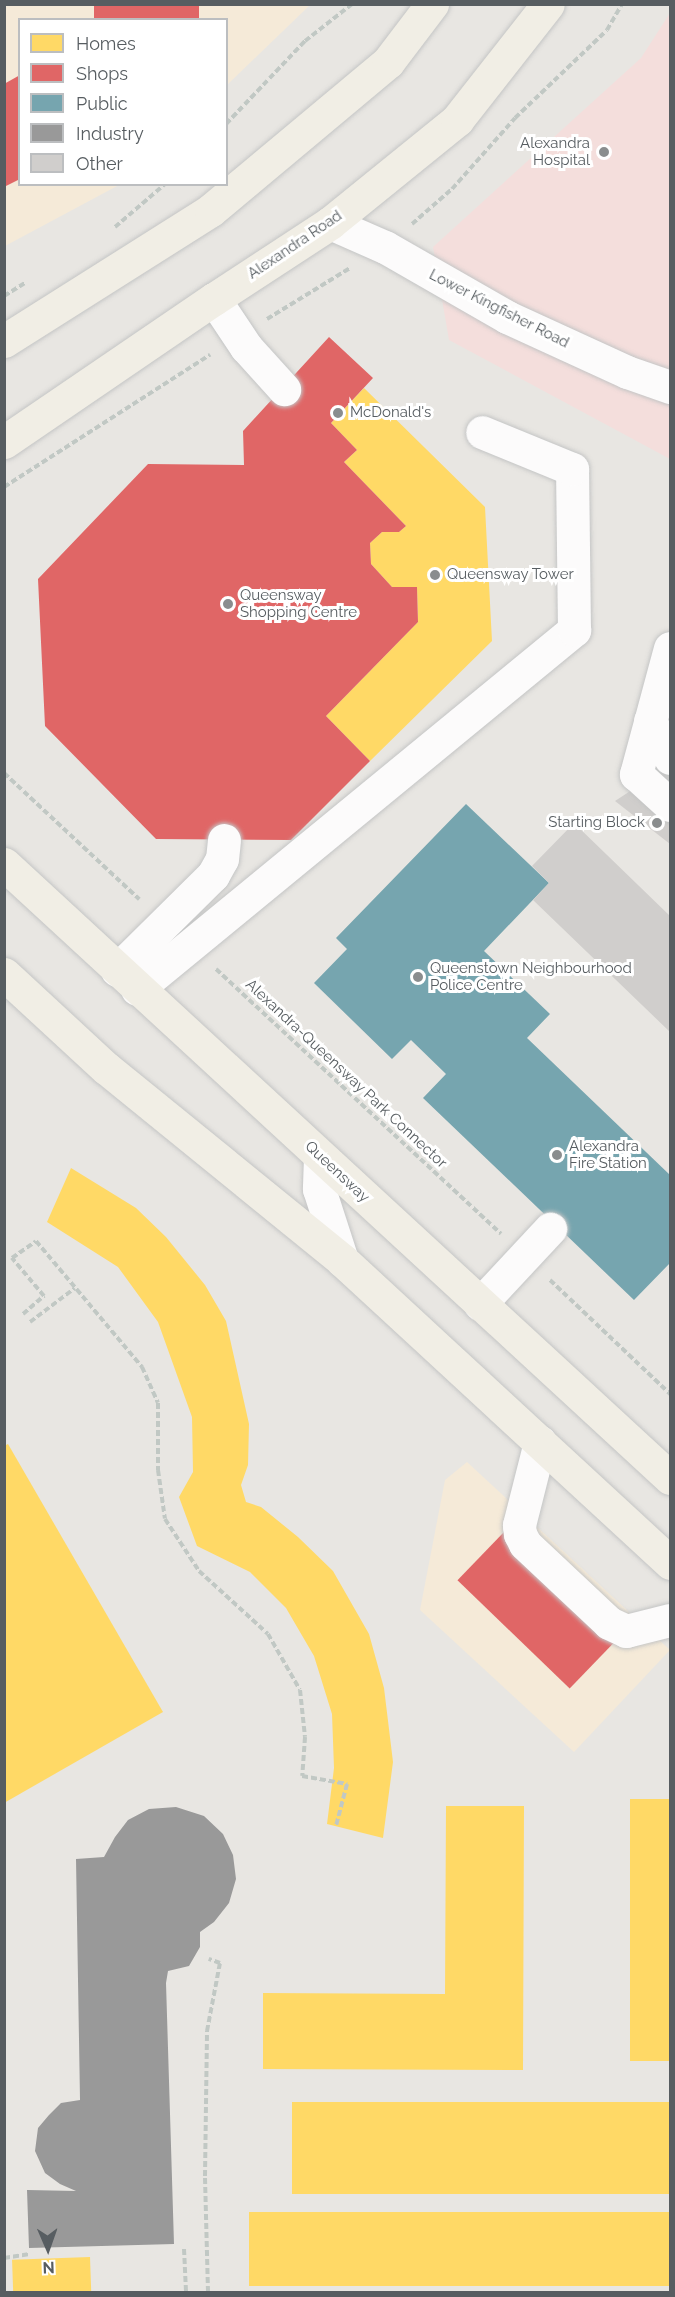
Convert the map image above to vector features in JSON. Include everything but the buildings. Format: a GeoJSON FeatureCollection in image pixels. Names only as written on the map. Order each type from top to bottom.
{"type":"FeatureCollection","features":[{"type":"Feature","properties":{"kind":"main road"},"geometry":{"type":"LineString","coordinates":[[4,341],[211,210],[388,62],[432,4]]}},
{"type":"Feature","properties":{"kind":"main road","name":"Alexandra Road"},"geometry":{"type":"LineString","coordinates":[[4,442],[214,299],[330,224],[457,120],[548,4]]}},
{"type":"Feature","properties":{"kind":"main road","name":"Queensway"},"geometry":{"type":"LineString","coordinates":[[4,864],[670,1478]]}},
{"type":"Feature","properties":{"kind":"main road"},"geometry":{"type":"LineString","coordinates":[[4,974],[106,1068],[342,1260],[670,1563]]}},
{"type":"Feature","properties":{"kind":"lane","name":"Lower Kingfisher Road"},"geometry":{"type":"LineString","coordinates":[[330,224],[385,247],[507,317],[627,372],[670,387]]}},
{"type":"Feature","properties":{"kind":"lane"},"geometry":{"type":"LineString","coordinates":[[214,299],[239,337],[284,389]]}},
{"type":"Feature","properties":{"kind":"lane"},"geometry":{"type":"LineString","coordinates":[[127,979],[191,946],[573,630],[572,470],[482,432]]}},
{"type":"Feature","properties":{"kind":"lane"},"geometry":{"type":"LineString","coordinates":[[670,648],[636,774],[670,805]]}},
{"type":"Feature","properties":{"kind":"lane"},"geometry":{"type":"LineString","coordinates":[[650,721],[670,758]]}},
{"type":"Feature","properties":{"kind":"lane"},"geometry":{"type":"LineString","coordinates":[[127,979],[166,922],[213,875],[222,858],[224,840]]}},
{"type":"Feature","properties":{"kind":"lane"},"geometry":{"type":"LineString","coordinates":[[320,1157],[319,1189],[342,1260]]}},
{"type":"Feature","properties":{"kind":"lane"},"geometry":{"type":"LineString","coordinates":[[480,1304],[550,1229]]}},
{"type":"Feature","properties":{"kind":"lane"},"geometry":{"type":"LineString","coordinates":[[540,1442],[519,1525],[525,1544],[609,1623],[626,1631],[670,1620]]}},
{"type":"Feature","properties":{"kind":"path"},"geometry":{"type":"LineString","coordinates":[[228,122],[305,41],[352,4]]}},
{"type":"Feature","properties":{"kind":"path"},"geometry":{"type":"LineString","coordinates":[[4,487],[385,247],[452,189],[515,118],[607,30],[622,4]]}},
{"type":"Feature","properties":{"kind":"path"},"geometry":{"type":"LineString","coordinates":[[112,229],[163,186]]}},
{"type":"Feature","properties":{"kind":"path"},"geometry":{"type":"LineString","coordinates":[[4,296],[35,277]]}},
{"type":"Feature","properties":{"kind":"path"},"geometry":{"type":"LineString","coordinates":[[4,773],[107,871],[166,922]]}},
{"type":"Feature","properties":{"kind":"path","name":"Alexandra-Queensway Park Connector"},"geometry":{"type":"LineString","coordinates":[[191,946],[670,1394]]}},
{"type":"Feature","properties":{"kind":"path"},"geometry":{"type":"LineString","coordinates":[[23,1314],[44,1296],[12,1258],[36,1241],[142,1367],[158,1402],[158,1470],[165,1519],[200,1571],[268,1634],[300,1690],[305,1737],[302,1776],[347,1784],[336,1826]]}},
{"type":"Feature","properties":{"kind":"path"},"geometry":{"type":"LineString","coordinates":[[30,1322],[75,1288]]}},
{"type":"Feature","properties":{"kind":"path"},"geometry":{"type":"LineString","coordinates":[[208,2292],[205,2176],[207,2031],[220,1963],[209,1959]]}},
{"type":"Feature","properties":{"kind":"path"},"geometry":{"type":"LineString","coordinates":[[184,2249],[186,2292]]}},
{"type":"Feature","properties":{"kind":"path"},"geometry":{"type":"LineString","coordinates":[[4,2258],[30,2254]]}},
{"type":"Feature","properties":{"kind":"shaded area"},"geometry":{"type":"Polygon","coordinates":[[[5,5],[310,5],[228,84],[228,18],[18,18],[18,186],[117,186],[5,246],[5,5]]]}},
{"type":"Feature","properties":{"kind":"shaded area","name":"Alexandra Hospital"},"geometry":{"type":"Polygon","coordinates":[[[670,13],[670,459],[449,340],[433,247],[641,58],[670,13]]]}},
{"type":"Feature","properties":{"kind":"shaded area"},"geometry":{"type":"Polygon","coordinates":[[[467,1462],[670,1650],[574,1752],[420,1610],[445,1480],[467,1462]]]}},
{"type":"Feature","properties":{"kind":"place","name":"Alexandra Hospital"},"geometry":{"type":"Point","coordinates":[604,152]}},
{"type":"Feature","properties":{"kind":"place","name":"McDonald's"},"geometry":{"type":"Point","coordinates":[338,413]}},
{"type":"Feature","properties":{"kind":"place","name":"Queensway Tower"},"geometry":{"type":"Point","coordinates":[435,575]}},
{"type":"Feature","properties":{"kind":"place","name":"Queensway Shopping Centre"},"geometry":{"type":"Point","coordinates":[228,604]}},
{"type":"Feature","properties":{"kind":"place","name":"Starting Block"},"geometry":{"type":"Point","coordinates":[657,823]}},
{"type":"Feature","properties":{"kind":"place","name":"Queenstown Neighbourhood Police Centre"},"geometry":{"type":"Point","coordinates":[418,977]}},
{"type":"Feature","properties":{"kind":"place","name":"Alexandra Fire Station"},"geometry":{"type":"Point","coordinates":[557,1155]}}]}
